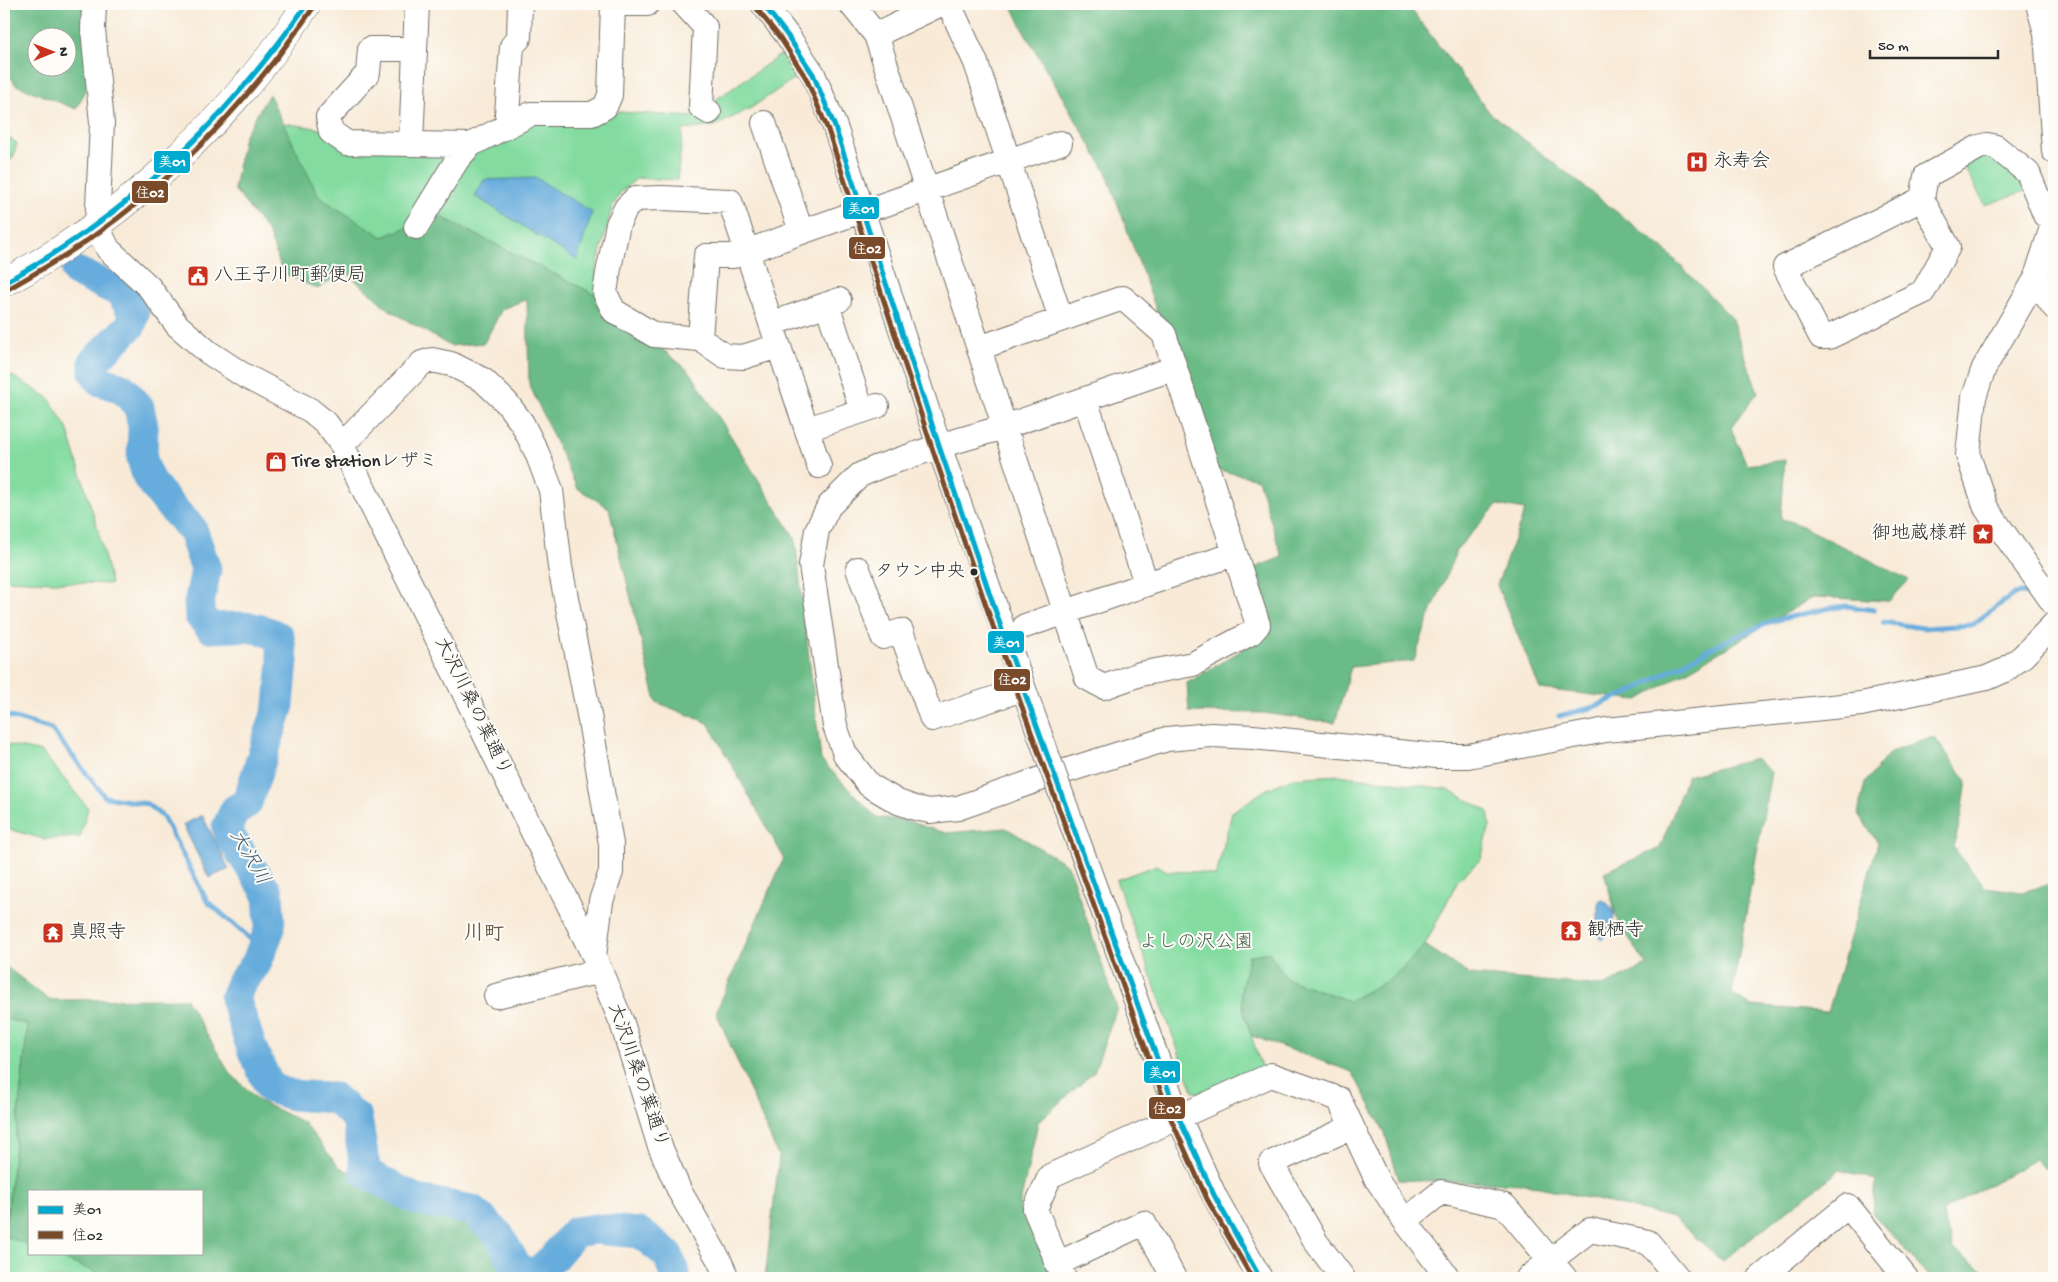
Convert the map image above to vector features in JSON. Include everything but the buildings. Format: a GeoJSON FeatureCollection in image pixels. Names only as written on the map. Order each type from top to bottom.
{"type":"FeatureCollection","features":[{"type":"Feature","properties":{"kind":"main road"},"geometry":{"type":"LineString","coordinates":[[4,283],[97,226],[202,135],[250,80],[308,4]]}},
{"type":"Feature","properties":{"kind":"street"},"geometry":{"type":"LineString","coordinates":[[94,4],[93,29],[102,123],[97,226]]}},
{"type":"Feature","properties":{"kind":"street"},"geometry":{"type":"LineString","coordinates":[[411,144],[417,4]]}},
{"type":"Feature","properties":{"kind":"street"},"geometry":{"type":"LineString","coordinates":[[510,124],[507,114],[512,46],[519,38],[520,4]]}},
{"type":"Feature","properties":{"kind":"street"},"geometry":{"type":"LineString","coordinates":[[416,227],[457,160],[470,145],[531,114],[592,114],[605,107],[610,95],[613,4],[647,4]]}},
{"type":"Feature","properties":{"kind":"street"},"geometry":{"type":"LineString","coordinates":[[684,4],[705,28],[722,54],[703,70],[705,110]]}},
{"type":"Feature","properties":{"kind":"street"},"geometry":{"type":"LineString","coordinates":[[763,4],[787,35],[813,74],[871,208],[939,446],[1040,735],[1178,1116],[1214,1195],[1260,1278]]}},
{"type":"Feature","properties":{"kind":"street"},"geometry":{"type":"LineString","coordinates":[[851,4],[876,35],[1087,678],[1104,687],[1140,674],[1193,664],[1251,633],[1258,624],[1164,334],[1123,298],[979,348]]}},
{"type":"Feature","properties":{"kind":"street"},"geometry":{"type":"LineString","coordinates":[[876,35],[941,4]]}},
{"type":"Feature","properties":{"kind":"street"},"geometry":{"type":"LineString","coordinates":[[949,4],[976,63],[1061,319]]}},
{"type":"Feature","properties":{"kind":"street"},"geometry":{"type":"LineString","coordinates":[[2038,4],[2046,33],[2054,151]]}},
{"type":"Feature","properties":{"kind":"street"},"geometry":{"type":"LineString","coordinates":[[415,50],[370,49],[368,73],[328,117],[331,132],[347,142],[470,145]]}},
{"type":"Feature","properties":{"kind":"street"},"geometry":{"type":"LineString","coordinates":[[764,122],[801,231]]}},
{"type":"Feature","properties":{"kind":"street"},"geometry":{"type":"LineString","coordinates":[[700,339],[706,256],[734,256],[801,231],[927,190],[1060,143]]}},
{"type":"Feature","properties":{"kind":"street"},"geometry":{"type":"LineString","coordinates":[[1922,199],[1785,267],[1821,337],[1829,337],[1923,292],[1948,247],[1922,199],[1926,176],[1979,147],[1987,145],[1996,147],[2028,173],[2045,215],[2054,220],[2035,280],[1984,368],[1974,397],[1968,455],[1986,508],[2054,604]]}},
{"type":"Feature","properties":{"kind":"street"},"geometry":{"type":"LineString","coordinates":[[778,346],[743,357],[725,356],[700,339],[654,335],[614,310],[605,293],[618,224],[626,208],[635,199],[662,198],[730,201],[819,466]]}},
{"type":"Feature","properties":{"kind":"street","name":"大沢川桑の葉通り"},"geometry":{"type":"LineString","coordinates":[[97,226],[108,249],[149,287],[177,325],[208,352],[243,375],[310,410],[326,423],[342,445],[597,963],[622,1023],[659,1144],[680,1192],[719,1260],[727,1278]]}},
{"type":"Feature","properties":{"kind":"street"},"geometry":{"type":"LineString","coordinates":[[2035,280],[2054,307]]}},
{"type":"Feature","properties":{"kind":"street"},"geometry":{"type":"LineString","coordinates":[[771,324],[833,302],[870,408],[806,429]]}},
{"type":"Feature","properties":{"kind":"street"},"geometry":{"type":"LineString","coordinates":[[342,445],[422,363],[432,360],[450,364],[483,380],[506,402],[522,424],[537,453],[551,490],[560,567],[589,715],[611,844],[611,872],[601,901],[597,963],[496,996]]}},
{"type":"Feature","properties":{"kind":"street"},"geometry":{"type":"LineString","coordinates":[[1175,368],[1004,427],[939,446],[860,475],[829,506],[817,530],[812,565],[835,726],[845,754],[869,785],[898,802],[930,811],[958,808],[1043,778],[1167,739],[1210,735],[1253,737],[1437,756],[1468,756],[1606,730],[1861,704],[1987,678],[2005,670],[2022,657],[2054,624]]}},
{"type":"Feature","properties":{"kind":"street"},"geometry":{"type":"LineString","coordinates":[[1085,399],[1146,583]]}},
{"type":"Feature","properties":{"kind":"street"},"geometry":{"type":"LineString","coordinates":[[1025,626],[1234,554]]}},
{"type":"Feature","properties":{"kind":"street"},"geometry":{"type":"LineString","coordinates":[[858,569],[883,637],[901,631],[932,719],[1024,688]]}},
{"type":"Feature","properties":{"kind":"street"},"geometry":{"type":"LineString","coordinates":[[1174,1278],[1144,1223],[1060,1271],[1035,1209],[1050,1176],[1271,1075],[1339,1098],[1376,1178],[1442,1276]]}},
{"type":"Feature","properties":{"kind":"street"},"geometry":{"type":"LineString","coordinates":[[1343,1278],[1316,1242],[1271,1163],[1352,1127]]}},
{"type":"Feature","properties":{"kind":"street"},"geometry":{"type":"LineString","coordinates":[[1405,1221],[1441,1192],[1505,1206],[1558,1270]]}},
{"type":"Feature","properties":{"kind":"street"},"geometry":{"type":"LineString","coordinates":[[1760,1278],[1848,1206],[1906,1278]]}},
{"type":"Feature","properties":{"kind":"street"},"geometry":{"type":"LineString","coordinates":[[1528,1278],[1558,1270],[1590,1230],[1648,1242],[1678,1278]]}},
{"type":"Feature","properties":{"kind":"green space"},"geometry":{"type":"Polygon","coordinates":[[[13,4],[108,4],[87,88],[76,109],[16,85],[4,67],[4,24],[13,4]]]}},
{"type":"Feature","properties":{"kind":"green space"},"geometry":{"type":"Polygon","coordinates":[[[1011,4],[1407,4],[1490,113],[1664,249],[1731,317],[1758,392],[1731,428],[1747,465],[1785,460],[1781,519],[1791,521],[1909,580],[1889,601],[1813,597],[1638,700],[1540,689],[1497,585],[1525,510],[1497,505],[1457,549],[1425,628],[1414,661],[1351,667],[1335,723],[1264,713],[1189,712],[1187,683],[1270,633],[1252,569],[1282,557],[1258,479],[1214,469],[1106,172],[1025,33],[1011,4]]]}},
{"type":"Feature","properties":{"kind":"green space"},"geometry":{"type":"Polygon","coordinates":[[[786,51],[801,74],[751,108],[715,126],[683,130],[677,180],[637,178],[620,193],[612,208],[596,269],[599,297],[437,215],[381,245],[303,204],[262,120],[316,128],[356,144],[470,147],[530,115],[589,117],[620,112],[691,117],[786,51]]]}},
{"type":"Feature","properties":{"kind":"green space"},"geometry":{"type":"Polygon","coordinates":[[[269,94],[319,197],[383,237],[437,215],[600,297],[691,373],[795,538],[821,760],[876,817],[907,821],[946,833],[1006,828],[1068,865],[1117,1008],[1094,1072],[1038,1122],[1019,1209],[1056,1278],[765,1278],[779,1158],[716,1012],[784,858],[708,723],[656,702],[609,508],[577,488],[529,384],[527,299],[502,309],[484,343],[450,346],[388,309],[345,271],[318,289],[283,273],[268,232],[234,189],[244,136],[269,94]]]}},
{"type":"Feature","properties":{"kind":"green space"},"geometry":{"type":"Polygon","coordinates":[[[4,135],[17,143],[14,155],[7,166],[4,166],[4,135]]]}},
{"type":"Feature","properties":{"kind":"green space"},"geometry":{"type":"Polygon","coordinates":[[[1979,147],[2034,188],[1985,205],[1959,158],[1979,147]]]}},
{"type":"Feature","properties":{"kind":"green space"},"geometry":{"type":"Polygon","coordinates":[[[4,371],[49,398],[67,428],[97,526],[111,584],[4,580],[4,371]]]}},
{"type":"Feature","properties":{"kind":"green space"},"geometry":{"type":"Polygon","coordinates":[[[1934,737],[1967,781],[1961,819],[1953,847],[1985,887],[2022,892],[2054,883],[2054,1179],[2036,1159],[1942,1211],[1953,1249],[1987,1273],[1990,1278],[1930,1278],[1873,1214],[1876,1180],[1840,1170],[1722,1261],[1674,1218],[1526,1184],[1399,1180],[1384,1131],[1352,1072],[1252,1036],[1244,1013],[1241,991],[1249,956],[1269,952],[1287,979],[1349,1001],[1392,978],[1425,945],[1470,975],[1603,986],[1647,965],[1618,922],[1604,872],[1660,848],[1687,776],[1756,759],[1771,772],[1732,994],[1751,1006],[1828,1012],[1878,843],[1858,814],[1865,783],[1890,752],[1934,737]]]}},
{"type":"Feature","properties":{"kind":"green space"},"geometry":{"type":"Polygon","coordinates":[[[4,744],[42,752],[88,808],[80,837],[44,839],[4,828],[4,744]]]}},
{"type":"Feature","properties":{"kind":"green space","name":"よしの沢公園"},"geometry":{"type":"Polygon","coordinates":[[[1338,775],[1447,789],[1488,811],[1490,825],[1481,859],[1458,880],[1425,945],[1392,978],[1349,1001],[1287,979],[1269,953],[1249,956],[1241,991],[1244,1013],[1262,1069],[1202,1095],[1193,1091],[1116,880],[1157,865],[1167,871],[1196,872],[1216,876],[1232,812],[1267,789],[1293,778],[1338,775]]]}},
{"type":"Feature","properties":{"kind":"green space"},"geometry":{"type":"Polygon","coordinates":[[[4,965],[49,1000],[186,999],[229,1072],[259,1101],[303,1122],[340,1168],[480,1222],[511,1278],[110,1278],[50,1254],[202,1254],[202,1190],[28,1190],[28,1245],[5,1236],[28,1025],[4,1018],[4,965]]]}},
{"type":"Feature","properties":{"kind":"green space"},"geometry":{"type":"Polygon","coordinates":[[[4,1018],[28,1025],[5,1235],[28,1245],[28,1254],[50,1254],[110,1278],[4,1278],[4,1018]]]}},
{"type":"Feature","properties":{"kind":"water"},"geometry":{"type":"Polygon","coordinates":[[[536,178],[592,212],[577,260],[475,196],[484,180],[536,178]]]}},
{"type":"Feature","properties":{"kind":"water"},"geometry":{"type":"Polygon","coordinates":[[[202,815],[229,869],[209,878],[183,825],[202,815]]]}},
{"type":"Feature","properties":{"kind":"water"},"geometry":{"type":"Polygon","coordinates":[[[1603,900],[1612,908],[1614,919],[1611,928],[1602,940],[1598,937],[1598,905],[1599,901],[1603,900]]]}},
{"type":"Feature","properties":{"kind":"waterway","name":"大沢川"},"geometry":{"type":"LineString","coordinates":[[77,272],[120,292],[134,313],[131,325],[94,361],[94,371],[100,381],[122,388],[139,407],[143,427],[142,459],[148,478],[170,506],[192,529],[206,569],[199,604],[200,616],[211,628],[254,628],[279,637],[283,660],[279,705],[247,803],[235,810],[227,827],[231,838],[268,893],[270,928],[256,964],[241,983],[235,998],[252,1049],[270,1088],[292,1095],[334,1098],[357,1118],[366,1173],[417,1200],[472,1210],[498,1234],[519,1271],[537,1273],[553,1258],[575,1232],[595,1229],[640,1233],[668,1255],[676,1278]]}},
{"type":"Feature","properties":{"kind":"waterway"},"geometry":{"type":"LineString","coordinates":[[1883,622],[1923,628],[1972,625],[2014,594],[2022,593],[2038,597]]}},
{"type":"Feature","properties":{"kind":"waterway"},"geometry":{"type":"LineString","coordinates":[[1559,716],[1591,708],[1633,691],[1717,645],[1772,621],[1846,606],[1874,610]]}},
{"type":"Feature","properties":{"kind":"waterway"},"geometry":{"type":"LineString","coordinates":[[4,715],[51,729],[105,797],[147,804],[163,817],[207,901],[262,949]]}},
{"type":"Feature","properties":{"kind":"transit line","name":"美01"},"geometry":{"type":"LineString","coordinates":[[4,283],[70,243],[153,179],[235,97],[307,4]]}},
{"type":"Feature","properties":{"kind":"transit line","name":"美01"},"geometry":{"type":"LineString","coordinates":[[763,4],[787,35],[813,74],[835,127],[939,446],[1002,630],[1178,1116],[1214,1195],[1260,1278]]}},
{"type":"Feature","properties":{"kind":"transit line","name":"住02"},"geometry":{"type":"LineString","coordinates":[[8,289],[95,235],[157,186],[241,102],[266,72],[313,8]]}},
{"type":"Feature","properties":{"kind":"transit line","name":"住02"},"geometry":{"type":"LineString","coordinates":[[757,9],[781,39],[806,78],[828,130],[932,448],[995,632],[1171,1119],[1207,1199],[1252,1278]]}},
{"type":"Feature","properties":{"kind":"place","name":"永寿会"},"geometry":{"type":"Point","coordinates":[1697,162]}},
{"type":"Feature","properties":{"kind":"place","name":"八王子川町郵便局"},"geometry":{"type":"Point","coordinates":[198,276]}},
{"type":"Feature","properties":{"kind":"place","name":"Tire stationレザミ"},"geometry":{"type":"Point","coordinates":[276,462]}},
{"type":"Feature","properties":{"kind":"place","name":"御地蔵様群"},"geometry":{"type":"Point","coordinates":[1983,534]}},
{"type":"Feature","properties":{"kind":"place","name":"タウン中央"},"geometry":{"type":"Point","coordinates":[974,572]}},
{"type":"Feature","properties":{"kind":"place","name":"観栖寺"},"geometry":{"type":"Point","coordinates":[1571,931]}},
{"type":"Feature","properties":{"kind":"place","name":"真照寺"},"geometry":{"type":"Point","coordinates":[53,933]}},
{"type":"Feature","properties":{"kind":"district","name":"川町"},"geometry":{"type":"Point","coordinates":[484,935]}}]}
